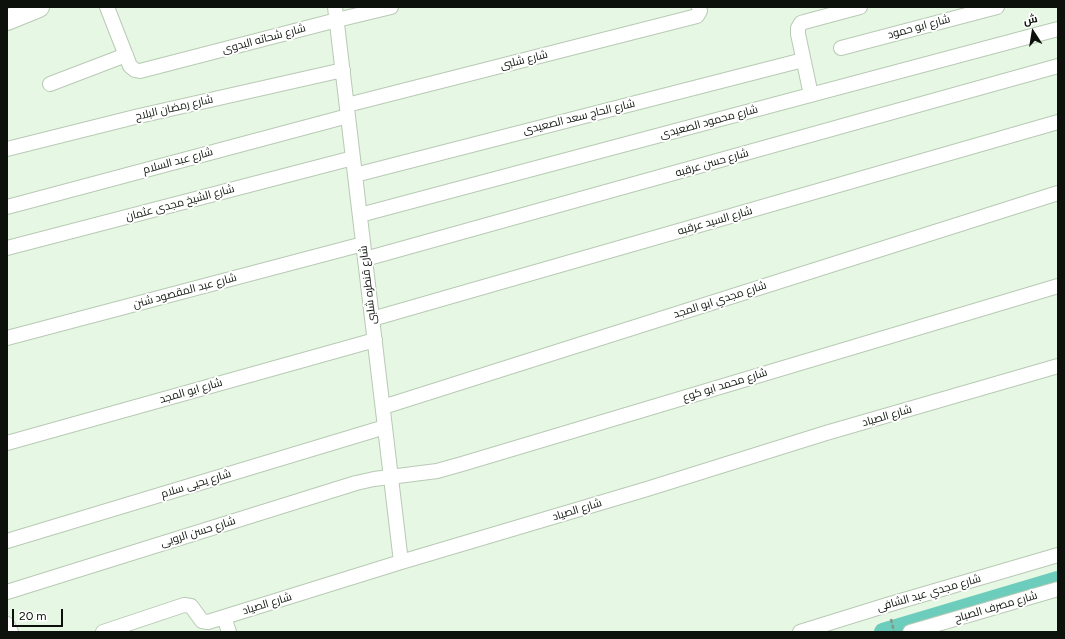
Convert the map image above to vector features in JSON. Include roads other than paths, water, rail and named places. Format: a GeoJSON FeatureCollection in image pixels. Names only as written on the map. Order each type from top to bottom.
{"type":"FeatureCollection","features":[{"type":"Feature","properties":{"kind":"street"},"geometry":{"type":"LineString","coordinates":[[7,20],[39,7]]}},
{"type":"Feature","properties":{"kind":"street"},"geometry":{"type":"LineString","coordinates":[[50,84],[126,55],[107,7]]}},
{"type":"Feature","properties":{"kind":"street","name":"شارع شحاته البدوى"},"geometry":{"type":"LineString","coordinates":[[126,55],[132,68],[137,71],[143,71],[336,14],[391,7]]}},
{"type":"Feature","properties":{"kind":"street"},"geometry":{"type":"LineString","coordinates":[[812,95],[797,31],[798,28],[802,23],[807,21],[860,7]]}},
{"type":"Feature","properties":{"kind":"street","name":"شارع ابو حمود"},"geometry":{"type":"LineString","coordinates":[[841,48],[996,7]]}},
{"type":"Feature","properties":{"kind":"street","name":"شارع شلبى"},"geometry":{"type":"LineString","coordinates":[[347,110],[697,16],[699,10]]}},
{"type":"Feature","properties":{"kind":"street","name":"شارع قنطره شلبى"},"geometry":{"type":"LineString","coordinates":[[336,14],[401,562]]}},
{"type":"Feature","properties":{"kind":"street","name":"شارع محمود الصعيدى"},"geometry":{"type":"LineString","coordinates":[[360,215],[1058,29]]}},
{"type":"Feature","properties":{"kind":"street","name":"شارع الحاج سعد الصعيدى"},"geometry":{"type":"LineString","coordinates":[[355,175],[804,60]]}},
{"type":"Feature","properties":{"kind":"street","name":"شارع حسن عرقبه"},"geometry":{"type":"LineString","coordinates":[[365,259],[1058,66]]}},
{"type":"Feature","properties":{"kind":"street","name":"شارع رمضان البلاح"},"geometry":{"type":"LineString","coordinates":[[7,149],[139,116],[343,70]]}},
{"type":"Feature","properties":{"kind":"street","name":"شارع عبد السلام"},"geometry":{"type":"LineString","coordinates":[[7,207],[347,110]]}},
{"type":"Feature","properties":{"kind":"street","name":"شارع السيد عرقبه"},"geometry":{"type":"LineString","coordinates":[[372,319],[1058,122]]}},
{"type":"Feature","properties":{"kind":"street","name":"شارع الشيخ مجدى عثمان"},"geometry":{"type":"LineString","coordinates":[[7,248],[353,158]]}},
{"type":"Feature","properties":{"kind":"street","name":"شارع مجدي ابو المجد"},"geometry":{"type":"LineString","coordinates":[[383,407],[1058,193]]}},
{"type":"Feature","properties":{"kind":"street","name":"شارع عبد المقصود شنن"},"geometry":{"type":"LineString","coordinates":[[7,338],[363,244]]}},
{"type":"Feature","properties":{"kind":"street","name":"شارع محمد ابو كوع"},"geometry":{"type":"LineString","coordinates":[[391,476],[437,471],[462,464],[1058,286]]}},
{"type":"Feature","properties":{"kind":"street","name":"شارع ابو المجد"},"geometry":{"type":"LineString","coordinates":[[7,443],[375,340]]}},
{"type":"Feature","properties":{"kind":"street","name":"شارع الصياد"},"geometry":{"type":"LineString","coordinates":[[103,632],[184,605],[191,606],[202,621],[208,622],[401,562],[647,489],[826,433],[1058,366]]}},
{"type":"Feature","properties":{"kind":"street","name":"شارع يحيى سلام"},"geometry":{"type":"LineString","coordinates":[[7,541],[385,427]]}},
{"type":"Feature","properties":{"kind":"street","name":"شارع حسن الروبى"},"geometry":{"type":"LineString","coordinates":[[7,592],[356,483],[391,476]]}},
{"type":"Feature","properties":{"kind":"street","name":"شارع مجدي عبد الشافى"},"geometry":{"type":"LineString","coordinates":[[800,632],[1058,555]]}},
{"type":"Feature","properties":{"kind":"street","name":"شارع مصرف الصباح"},"geometry":{"type":"LineString","coordinates":[[910,632],[1058,589]]}},
{"type":"Feature","properties":{"kind":"street"},"geometry":{"type":"LineString","coordinates":[[224,617],[229,632]]}},
{"type":"Feature","properties":{"kind":"street"},"geometry":{"type":"LineString","coordinates":[[7,624],[10,632]]}},
{"type":"Feature","properties":{"kind":"waterway"},"geometry":{"type":"LineString","coordinates":[[883,632],[1058,580]]}}]}
